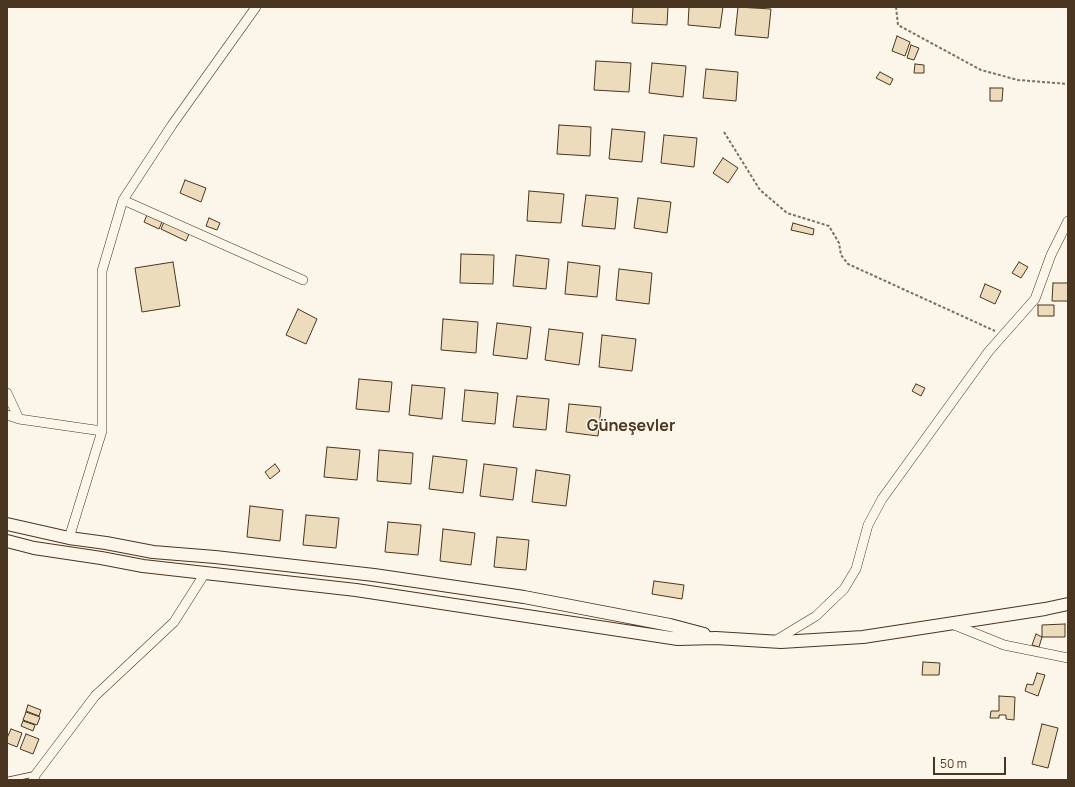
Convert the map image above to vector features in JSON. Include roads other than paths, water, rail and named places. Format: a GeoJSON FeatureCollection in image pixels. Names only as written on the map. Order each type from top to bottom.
{"type":"FeatureCollection","features":[{"type":"Feature","properties":{"kind":"main road"},"geometry":{"type":"LineString","coordinates":[[7,524],[69,538],[153,552],[215,557],[374,575],[524,598],[670,625],[716,638]]}},
{"type":"Feature","properties":{"kind":"main road"},"geometry":{"type":"LineString","coordinates":[[7,541],[34,548],[143,566],[356,590],[678,639],[716,638],[773,642],[864,637],[1045,609],[1068,604]]}},
{"type":"Feature","properties":{"kind":"street"},"geometry":{"type":"LineString","coordinates":[[69,538],[102,431],[102,271],[123,200],[172,126],[256,7]]}},
{"type":"Feature","properties":{"kind":"street"},"geometry":{"type":"LineString","coordinates":[[123,200],[303,280]]}},
{"type":"Feature","properties":{"kind":"street"},"geometry":{"type":"LineString","coordinates":[[773,642],[816,616],[844,589],[856,569],[868,525],[882,499],[989,351],[1036,299],[1051,255],[1068,221]]}},
{"type":"Feature","properties":{"kind":"street"},"geometry":{"type":"LineString","coordinates":[[7,393],[19,419]]}},
{"type":"Feature","properties":{"kind":"street"},"geometry":{"type":"LineString","coordinates":[[7,415],[19,419],[102,431]]}},
{"type":"Feature","properties":{"kind":"street"},"geometry":{"type":"LineString","coordinates":[[34,777],[95,696],[174,622],[205,573]]}},
{"type":"Feature","properties":{"kind":"street"},"geometry":{"type":"LineString","coordinates":[[952,624],[1004,645],[1068,658]]}},
{"type":"Feature","properties":{"kind":"lane"},"geometry":{"type":"LineString","coordinates":[[7,780],[34,777]]}},
{"type":"Feature","properties":{"kind":"district","name":"Güneşevler"},"geometry":{"type":"Point","coordinates":[631,427]}}]}
